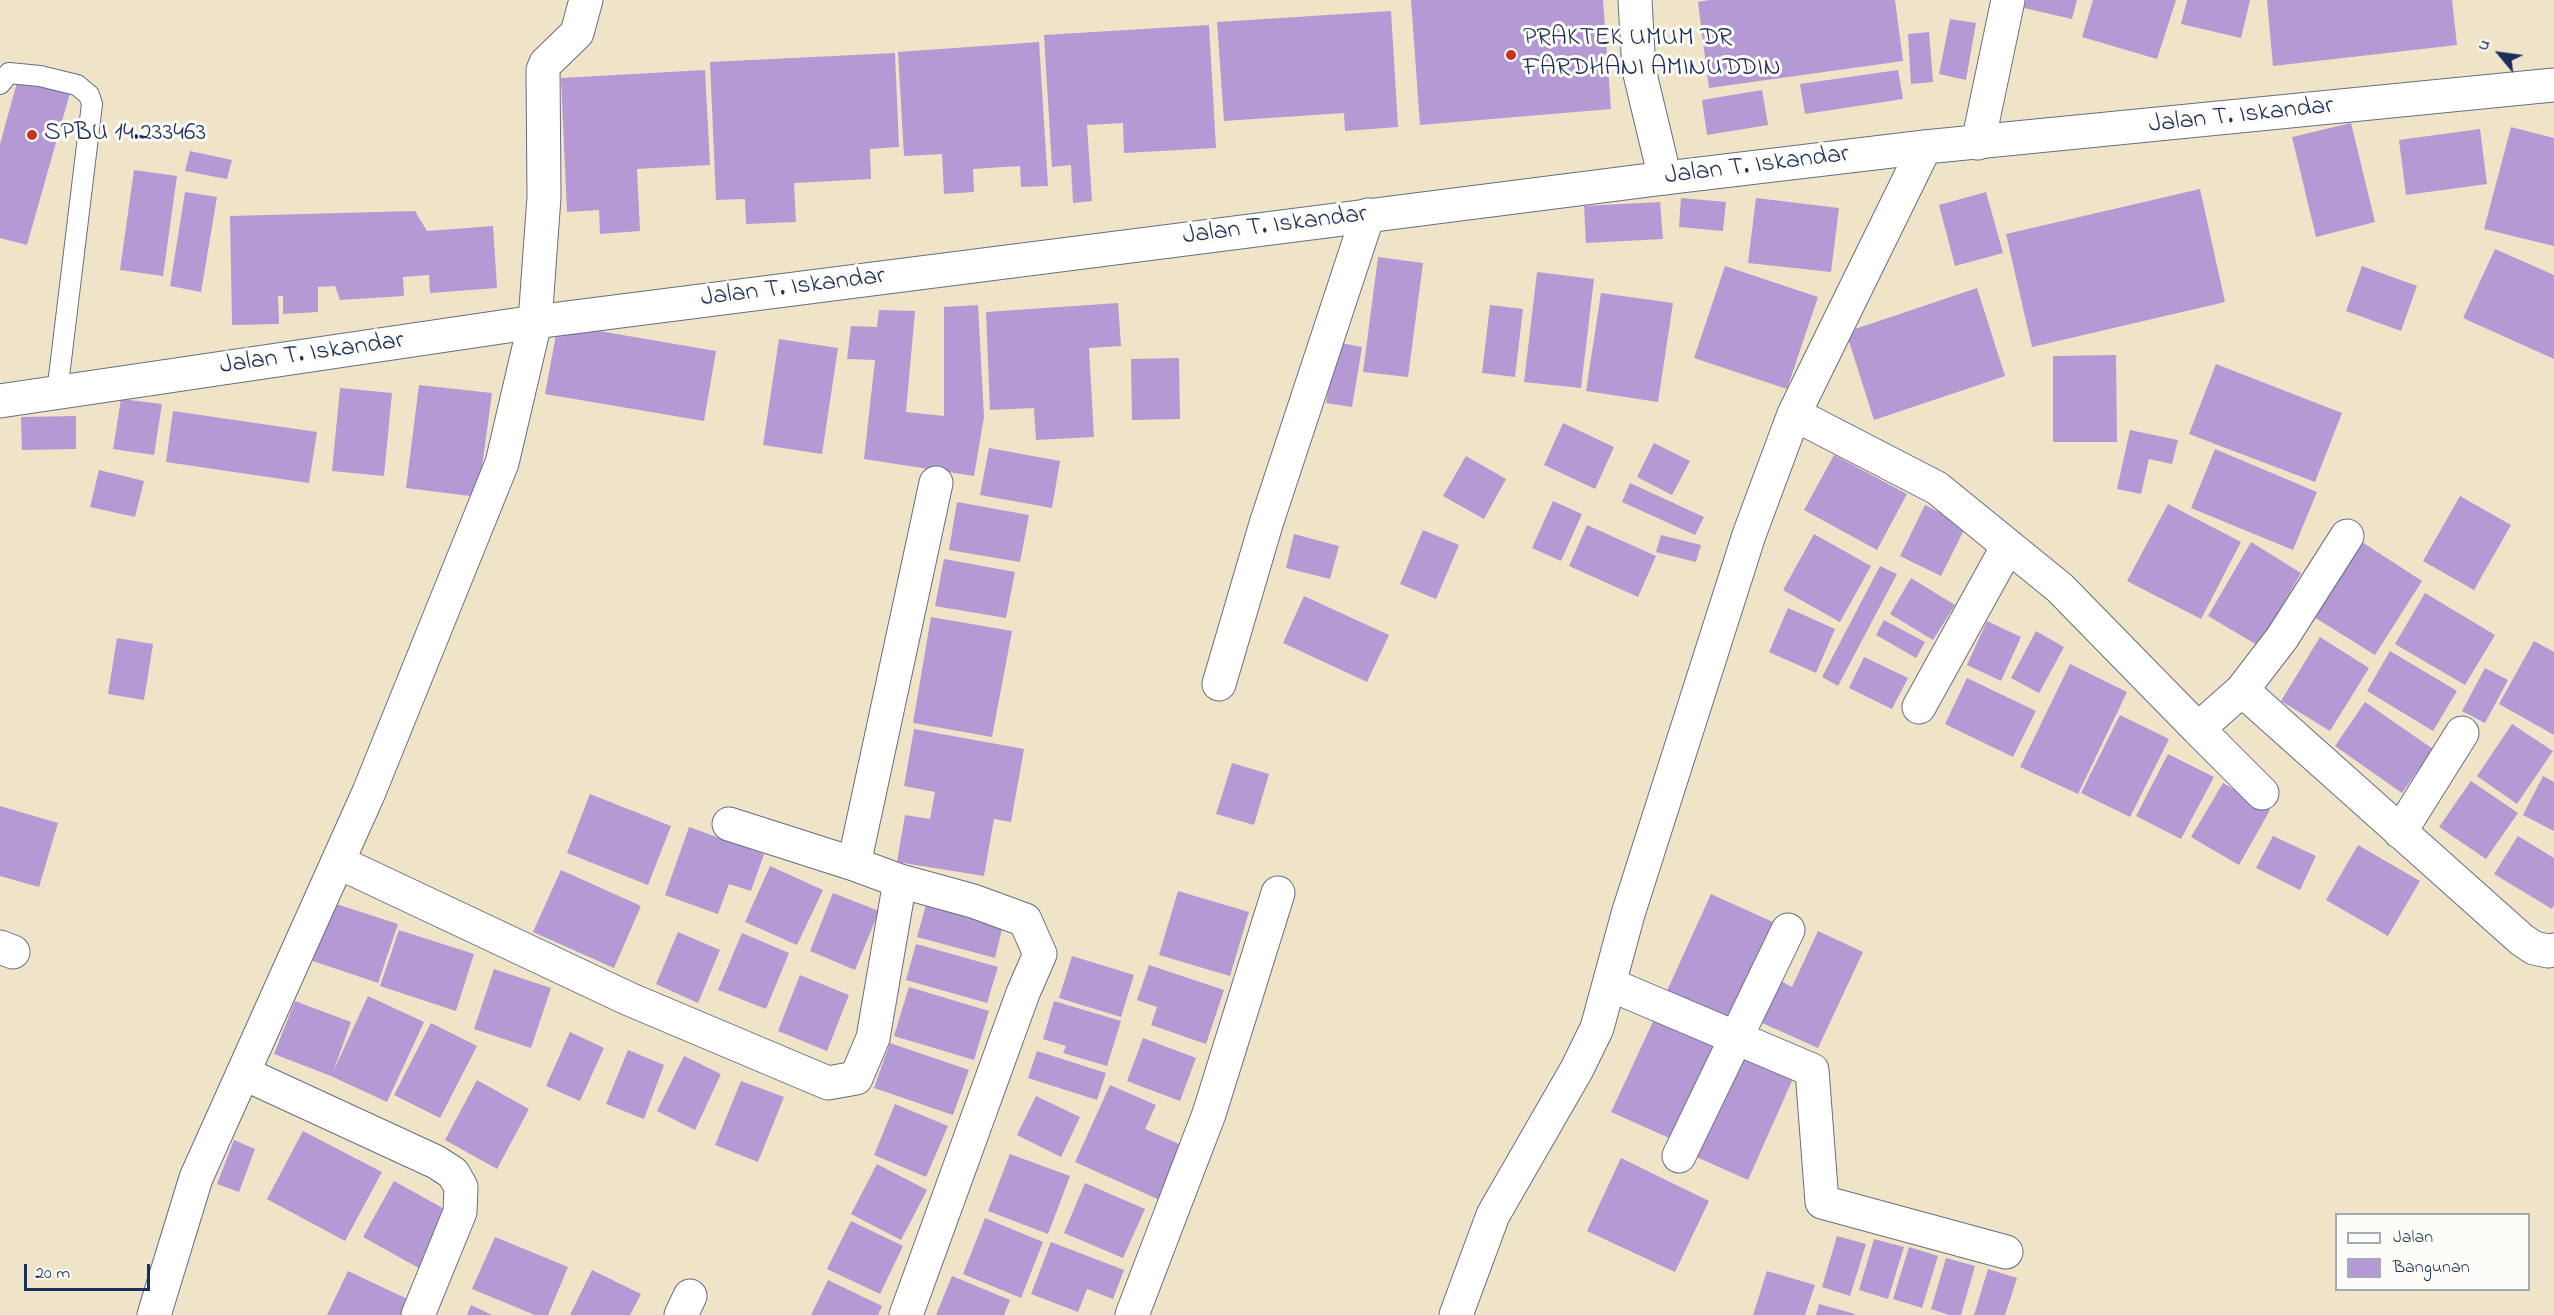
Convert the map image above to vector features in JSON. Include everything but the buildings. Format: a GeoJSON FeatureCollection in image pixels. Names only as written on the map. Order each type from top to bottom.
{"type":"FeatureCollection","features":[{"type":"Feature","properties":{"kind":"street"},"geometry":{"type":"LineString","coordinates":[[154,1315],[196,1178],[369,792],[502,464],[535,322],[544,197],[543,70],[546,63],[577,33],[586,0]]}},
{"type":"Feature","properties":{"kind":"street"},"geometry":{"type":"LineString","coordinates":[[1635,0],[1639,70],[1665,178]]}},
{"type":"Feature","properties":{"kind":"street"},"geometry":{"type":"LineString","coordinates":[[1978,143],[2008,0]]}},
{"type":"Feature","properties":{"kind":"street","name":"Jalan T. Iskandar"},"geometry":{"type":"LineString","coordinates":[[0,401],[535,322],[1665,178],[1925,147],[2554,85]]}},
{"type":"Feature","properties":{"kind":"street"},"geometry":{"type":"LineString","coordinates":[[1456,1315],[1493,1215],[1577,1069],[1597,1028],[1628,914],[1749,535],[1794,414],[1925,147]]}},
{"type":"Feature","properties":{"kind":"street"},"geometry":{"type":"LineString","coordinates":[[1219,684],[1266,524],[1368,215]]}},
{"type":"Feature","properties":{"kind":"street"},"geometry":{"type":"LineString","coordinates":[[1794,414],[1937,488],[2060,588],[2262,793]]}},
{"type":"Feature","properties":{"kind":"street"},"geometry":{"type":"LineString","coordinates":[[854,864],[936,483]]}},
{"type":"Feature","properties":{"kind":"street"},"geometry":{"type":"LineString","coordinates":[[2198,729],[2241,690],[2282,638],[2346,536]]}},
{"type":"Feature","properties":{"kind":"street"},"geometry":{"type":"LineString","coordinates":[[1919,707],[2008,546]]}},
{"type":"Feature","properties":{"kind":"street"},"geometry":{"type":"LineString","coordinates":[[2241,690],[2522,940],[2534,948],[2554,950]]}},
{"type":"Feature","properties":{"kind":"street"},"geometry":{"type":"LineString","coordinates":[[2400,832],[2462,733]]}},
{"type":"Feature","properties":{"kind":"street"},"geometry":{"type":"LineString","coordinates":[[729,824],[1025,920],[1040,954],[1023,993],[906,1315]]}},
{"type":"Feature","properties":{"kind":"street"},"geometry":{"type":"LineString","coordinates":[[338,862],[628,999],[828,1083],[856,1078],[873,1038],[900,881]]}},
{"type":"Feature","properties":{"kind":"street"},"geometry":{"type":"LineString","coordinates":[[1132,1315],[1209,1114],[1278,893]]}},
{"type":"Feature","properties":{"kind":"street"},"geometry":{"type":"LineString","coordinates":[[1679,1156],[1788,930]]}},
{"type":"Feature","properties":{"kind":"street"},"geometry":{"type":"LineString","coordinates":[[1609,984],[1738,1036],[1812,1070],[1822,1202],[2006,1252]]}},
{"type":"Feature","properties":{"kind":"street"},"geometry":{"type":"LineString","coordinates":[[243,1073],[436,1162],[453,1173],[461,1187],[460,1212],[418,1315]]}},
{"type":"Feature","properties":{"kind":"lane"},"geometry":{"type":"LineString","coordinates":[[0,84],[9,73],[40,76],[84,89],[92,104],[57,393]]}},
{"type":"Feature","properties":{"kind":"place","name":"PRAKTEK UMUM DR FARDHANI AMINUDDIN"},"geometry":{"type":"Point","coordinates":[1511,55]}},
{"type":"Feature","properties":{"kind":"place","name":"SPBU 14.233463"},"geometry":{"type":"Point","coordinates":[32,135]}}]}
